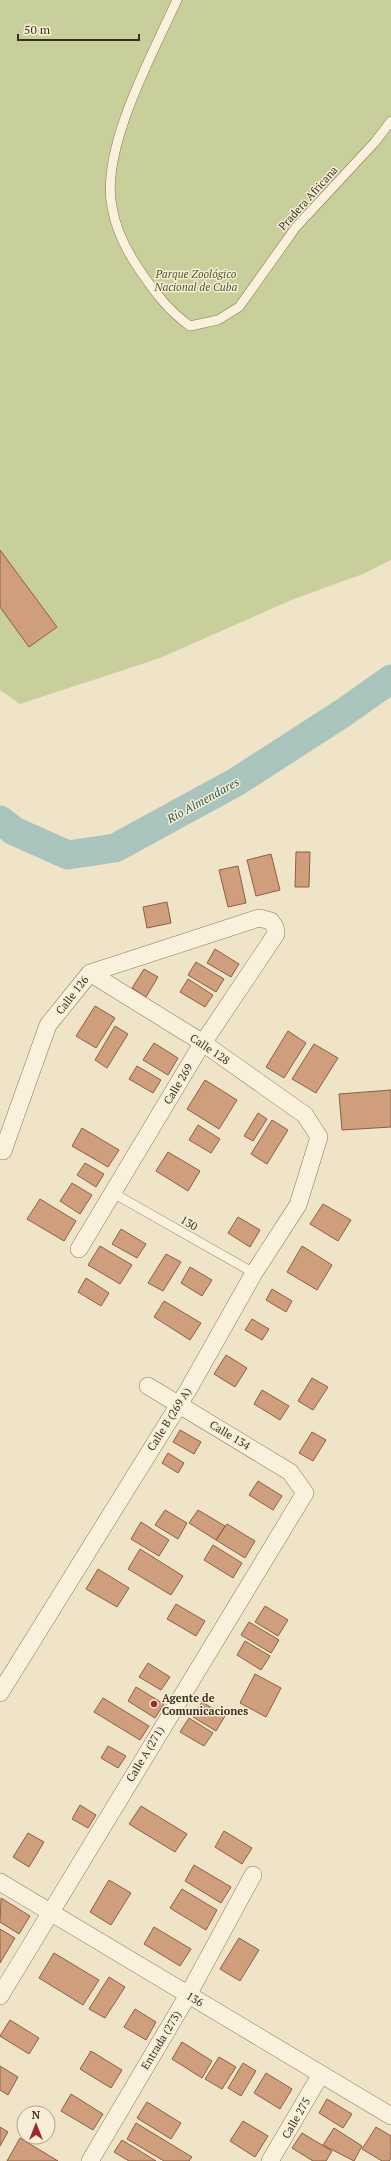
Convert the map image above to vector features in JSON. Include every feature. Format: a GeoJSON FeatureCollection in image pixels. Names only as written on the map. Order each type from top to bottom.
{"type":"FeatureCollection","features":[{"type":"Feature","properties":{"kind":"street","name":"Calle 126"},"geometry":{"type":"LineString","coordinates":[[3,1151],[48,1025],[90,972],[259,918],[272,921]]}},
{"type":"Feature","properties":{"kind":"street","name":"Calle 269"},"geometry":{"type":"LineString","coordinates":[[79,1249],[202,1043],[276,934],[272,921]]}},
{"type":"Feature","properties":{"kind":"street","name":"Calle 128"},"geometry":{"type":"LineString","coordinates":[[90,972],[202,1043],[305,1115],[319,1137]]}},
{"type":"Feature","properties":{"kind":"street","name":"Calle B (269 A)"},"geometry":{"type":"LineString","coordinates":[[0,1693],[178,1403],[188,1390],[254,1273],[298,1205],[319,1137]]}},
{"type":"Feature","properties":{"kind":"street","name":"Calle 134"},"geometry":{"type":"LineString","coordinates":[[148,1386],[290,1472],[305,1494]]}},
{"type":"Feature","properties":{"kind":"street","name":"Calle A (271)"},"geometry":{"type":"LineString","coordinates":[[0,1996],[305,1494]]}},
{"type":"Feature","properties":{"kind":"street","name":"Entrada (273)"},"geometry":{"type":"LineString","coordinates":[[90,2161],[188,1995],[253,1875]]}},
{"type":"Feature","properties":{"kind":"street","name":"136"},"geometry":{"type":"LineString","coordinates":[[0,1882],[391,2116]]}},
{"type":"Feature","properties":{"kind":"street","name":"Calle 275"},"geometry":{"type":"LineString","coordinates":[[270,2161],[321,2074]]}},
{"type":"Feature","properties":{"kind":"lane","name":"Pradera Africana"},"geometry":{"type":"LineString","coordinates":[[177,0],[125,116],[114,157],[111,178],[111,205],[127,252],[161,301],[174,314],[190,326],[218,320],[239,307],[296,227],[375,142],[391,121]]}},
{"type":"Feature","properties":{"kind":"lane","name":"130"},"geometry":{"type":"LineString","coordinates":[[113,1193],[254,1273]]}},
{"type":"Feature","properties":{"kind":"green space","name":"Parque Zoológico Nacional de Cuba"},"geometry":{"type":"Polygon","coordinates":[[[0,0],[391,0],[391,560],[363,574],[294,599],[160,658],[20,704],[0,690],[0,0]]]}},
{"type":"Feature","properties":{"kind":"building"},"geometry":{"type":"Polygon","coordinates":[[[0,550],[57,627],[29,647],[0,607],[0,550]]]}},
{"type":"Feature","properties":{"kind":"building"},"geometry":{"type":"Polygon","coordinates":[[[296,852],[310,852],[309,887],[295,887],[296,852]]]}},
{"type":"Feature","properties":{"kind":"building"},"geometry":{"type":"Polygon","coordinates":[[[271,854],[280,890],[256,896],[247,860],[271,854]]]}},
{"type":"Feature","properties":{"kind":"building"},"geometry":{"type":"Polygon","coordinates":[[[238,866],[246,903],[228,907],[219,870],[238,866]]]}},
{"type":"Feature","properties":{"kind":"building"},"geometry":{"type":"Polygon","coordinates":[[[167,902],[171,923],[147,928],[143,907],[167,902]]]}},
{"type":"Feature","properties":{"kind":"building"},"geometry":{"type":"Polygon","coordinates":[[[215,949],[239,964],[231,977],[207,963],[215,949]]]}},
{"type":"Feature","properties":{"kind":"building"},"geometry":{"type":"Polygon","coordinates":[[[196,962],[224,979],[216,992],[188,975],[196,962]]]}},
{"type":"Feature","properties":{"kind":"building"},"geometry":{"type":"Polygon","coordinates":[[[144,969],[158,977],[146,997],[132,988],[144,969]]]}},
{"type":"Feature","properties":{"kind":"building"},"geometry":{"type":"Polygon","coordinates":[[[188,979],[213,995],[205,1007],[180,992],[188,979]]]}},
{"type":"Feature","properties":{"kind":"building"},"geometry":{"type":"Polygon","coordinates":[[[95,1006],[115,1018],[96,1048],[76,1036],[95,1006]]]}},
{"type":"Feature","properties":{"kind":"building"},"geometry":{"type":"Polygon","coordinates":[[[115,1026],[128,1034],[107,1068],[95,1060],[115,1026]]]}},
{"type":"Feature","properties":{"kind":"building"},"geometry":{"type":"Polygon","coordinates":[[[288,1031],[306,1043],[284,1078],[266,1067],[288,1031]]]}},
{"type":"Feature","properties":{"kind":"building"},"geometry":{"type":"Polygon","coordinates":[[[154,1043],[178,1058],[168,1075],[143,1060],[154,1043]]]}},
{"type":"Feature","properties":{"kind":"building"},"geometry":{"type":"Polygon","coordinates":[[[314,1044],[338,1058],[316,1093],[292,1079],[314,1044]]]}},
{"type":"Feature","properties":{"kind":"building"},"geometry":{"type":"Polygon","coordinates":[[[137,1066],[161,1080],[153,1093],[129,1079],[137,1066]]]}},
{"type":"Feature","properties":{"kind":"building"},"geometry":{"type":"Polygon","coordinates":[[[205,1080],[237,1100],[219,1129],[187,1109],[205,1080]]]}},
{"type":"Feature","properties":{"kind":"building"},"geometry":{"type":"Polygon","coordinates":[[[391,1090],[391,1127],[342,1130],[339,1094],[391,1090]]]}},
{"type":"Feature","properties":{"kind":"building"},"geometry":{"type":"Polygon","coordinates":[[[258,1113],[267,1119],[253,1141],[244,1136],[258,1113]]]}},
{"type":"Feature","properties":{"kind":"building"},"geometry":{"type":"Polygon","coordinates":[[[272,1120],[288,1130],[267,1164],[251,1154],[272,1120]]]}},
{"type":"Feature","properties":{"kind":"building"},"geometry":{"type":"Polygon","coordinates":[[[198,1125],[220,1139],[211,1153],[189,1140],[198,1125]]]}},
{"type":"Feature","properties":{"kind":"building"},"geometry":{"type":"Polygon","coordinates":[[[82,1128],[119,1150],[108,1167],[72,1146],[82,1128]]]}},
{"type":"Feature","properties":{"kind":"building"},"geometry":{"type":"Polygon","coordinates":[[[168,1152],[200,1171],[188,1191],[156,1171],[168,1152]]]}},
{"type":"Feature","properties":{"kind":"building"},"geometry":{"type":"Polygon","coordinates":[[[85,1163],[104,1174],[96,1187],[77,1175],[85,1163]]]}},
{"type":"Feature","properties":{"kind":"building"},"geometry":{"type":"Polygon","coordinates":[[[72,1183],[92,1195],[80,1214],[60,1201],[72,1183]]]}},
{"type":"Feature","properties":{"kind":"building"},"geometry":{"type":"Polygon","coordinates":[[[40,1199],[76,1221],[64,1241],[27,1219],[40,1199]]]}},
{"type":"Feature","properties":{"kind":"building"},"geometry":{"type":"Polygon","coordinates":[[[323,1204],[351,1220],[338,1241],[310,1224],[323,1204]]]}},
{"type":"Feature","properties":{"kind":"building"},"geometry":{"type":"Polygon","coordinates":[[[238,1217],[260,1230],[250,1247],[228,1233],[238,1217]]]}},
{"type":"Feature","properties":{"kind":"building"},"geometry":{"type":"Polygon","coordinates":[[[121,1229],[146,1244],[137,1258],[112,1244],[121,1229]]]}},
{"type":"Feature","properties":{"kind":"building"},"geometry":{"type":"Polygon","coordinates":[[[100,1246],[132,1265],[120,1284],[88,1265],[100,1246]]]}},
{"type":"Feature","properties":{"kind":"building"},"geometry":{"type":"Polygon","coordinates":[[[302,1246],[332,1265],[317,1290],[287,1272],[302,1246]]]}},
{"type":"Feature","properties":{"kind":"building"},"geometry":{"type":"Polygon","coordinates":[[[166,1254],[181,1262],[163,1291],[148,1283],[166,1254]]]}},
{"type":"Feature","properties":{"kind":"building"},"geometry":{"type":"Polygon","coordinates":[[[190,1267],[212,1280],[202,1296],[181,1283],[190,1267]]]}},
{"type":"Feature","properties":{"kind":"building"},"geometry":{"type":"Polygon","coordinates":[[[86,1278],[109,1293],[101,1306],[78,1292],[86,1278]]]}},
{"type":"Feature","properties":{"kind":"building"},"geometry":{"type":"Polygon","coordinates":[[[272,1289],[292,1301],[286,1312],[266,1300],[272,1289]]]}},
{"type":"Feature","properties":{"kind":"building"},"geometry":{"type":"Polygon","coordinates":[[[164,1301],[201,1323],[190,1340],[154,1317],[164,1301]]]}},
{"type":"Feature","properties":{"kind":"building"},"geometry":{"type":"Polygon","coordinates":[[[252,1319],[269,1329],[262,1340],[245,1330],[252,1319]]]}},
{"type":"Feature","properties":{"kind":"building"},"geometry":{"type":"Polygon","coordinates":[[[226,1355],[247,1368],[235,1387],[214,1374],[226,1355]]]}},
{"type":"Feature","properties":{"kind":"building"},"geometry":{"type":"Polygon","coordinates":[[[312,1378],[328,1387],[313,1410],[298,1401],[312,1378]]]}},
{"type":"Feature","properties":{"kind":"building"},"geometry":{"type":"Polygon","coordinates":[[[262,1390],[289,1406],[280,1420],[254,1404],[262,1390]]]}},
{"type":"Feature","properties":{"kind":"building"},"geometry":{"type":"Polygon","coordinates":[[[180,1430],[201,1442],[194,1454],[173,1442],[180,1430]]]}},
{"type":"Feature","properties":{"kind":"building"},"geometry":{"type":"Polygon","coordinates":[[[312,1432],[326,1440],[313,1461],[299,1453],[312,1432]]]}},
{"type":"Feature","properties":{"kind":"building"},"geometry":{"type":"Polygon","coordinates":[[[168,1453],[184,1463],[178,1473],[162,1463],[168,1453]]]}},
{"type":"Feature","properties":{"kind":"building"},"geometry":{"type":"Polygon","coordinates":[[[258,1481],[282,1496],[273,1510],[249,1495],[258,1481]]]}},
{"type":"Feature","properties":{"kind":"building"},"geometry":{"type":"Polygon","coordinates":[[[165,1510],[187,1523],[178,1539],[155,1525],[165,1510]]]}},
{"type":"Feature","properties":{"kind":"building"},"geometry":{"type":"Polygon","coordinates":[[[198,1510],[225,1526],[216,1540],[189,1523],[198,1510]]]}},
{"type":"Feature","properties":{"kind":"building"},"geometry":{"type":"Polygon","coordinates":[[[141,1522],[169,1540],[159,1556],[131,1539],[141,1522]]]}},
{"type":"Feature","properties":{"kind":"building"},"geometry":{"type":"Polygon","coordinates":[[[227,1524],[255,1541],[245,1558],[216,1540],[227,1524]]]}},
{"type":"Feature","properties":{"kind":"building"},"geometry":{"type":"Polygon","coordinates":[[[213,1545],[242,1563],[233,1578],[204,1560],[213,1545]]]}},
{"type":"Feature","properties":{"kind":"building"},"geometry":{"type":"Polygon","coordinates":[[[140,1549],[183,1576],[171,1595],[128,1569],[140,1549]]]}},
{"type":"Feature","properties":{"kind":"building"},"geometry":{"type":"Polygon","coordinates":[[[98,1569],[129,1588],[117,1607],[86,1589],[98,1569]]]}},
{"type":"Feature","properties":{"kind":"building"},"geometry":{"type":"Polygon","coordinates":[[[176,1604],[205,1621],[196,1636],[167,1619],[176,1604]]]}},
{"type":"Feature","properties":{"kind":"building"},"geometry":{"type":"Polygon","coordinates":[[[265,1606],[288,1620],[278,1636],[255,1622],[265,1606]]]}},
{"type":"Feature","properties":{"kind":"building"},"geometry":{"type":"Polygon","coordinates":[[[249,1622],[279,1640],[271,1653],[241,1635],[249,1622]]]}},
{"type":"Feature","properties":{"kind":"building"},"geometry":{"type":"Polygon","coordinates":[[[245,1641],[270,1656],[261,1670],[237,1655],[245,1641]]]}},
{"type":"Feature","properties":{"kind":"building"},"geometry":{"type":"Polygon","coordinates":[[[148,1663],[170,1677],[161,1690],[139,1677],[148,1663]]]}},
{"type":"Feature","properties":{"kind":"building"},"geometry":{"type":"Polygon","coordinates":[[[255,1674],[281,1688],[266,1717],[240,1703],[255,1674]]]}},
{"type":"Feature","properties":{"kind":"building"},"geometry":{"type":"Polygon","coordinates":[[[136,1687],[164,1704],[155,1718],[128,1701],[136,1687]]]}},
{"type":"Feature","properties":{"kind":"building"},"geometry":{"type":"Polygon","coordinates":[[[103,1698],[149,1726],[140,1740],[94,1712],[103,1698]]]}},
{"type":"Feature","properties":{"kind":"building"},"geometry":{"type":"Polygon","coordinates":[[[202,1702],[225,1716],[216,1731],[193,1717],[202,1702]]]}},
{"type":"Feature","properties":{"kind":"building"},"geometry":{"type":"Polygon","coordinates":[[[189,1718],[213,1733],[204,1746],[180,1732],[189,1718]]]}},
{"type":"Feature","properties":{"kind":"building"},"geometry":{"type":"Polygon","coordinates":[[[108,1746],[126,1756],[118,1768],[101,1758],[108,1746]]]}},
{"type":"Feature","properties":{"kind":"building"},"geometry":{"type":"Polygon","coordinates":[[[80,1805],[96,1815],[88,1828],[72,1819],[80,1805]]]}},
{"type":"Feature","properties":{"kind":"building"},"geometry":{"type":"Polygon","coordinates":[[[141,1806],[187,1834],[175,1852],[129,1824],[141,1806]]]}},
{"type":"Feature","properties":{"kind":"building"},"geometry":{"type":"Polygon","coordinates":[[[224,1831],[252,1848],[242,1864],[215,1847],[224,1831]]]}},
{"type":"Feature","properties":{"kind":"building"},"geometry":{"type":"Polygon","coordinates":[[[28,1833],[44,1842],[29,1867],[13,1857],[28,1833]]]}},
{"type":"Feature","properties":{"kind":"building"},"geometry":{"type":"Polygon","coordinates":[[[194,1865],[231,1887],[221,1903],[185,1881],[194,1865]]]}},
{"type":"Feature","properties":{"kind":"building"},"geometry":{"type":"Polygon","coordinates":[[[109,1880],[131,1893],[111,1925],[90,1912],[109,1880]]]}},
{"type":"Feature","properties":{"kind":"building"},"geometry":{"type":"Polygon","coordinates":[[[182,1889],[217,1910],[206,1930],[170,1908],[182,1889]]]}},
{"type":"Feature","properties":{"kind":"building"},"geometry":{"type":"Polygon","coordinates":[[[1,1898],[30,1916],[19,1934],[0,1922],[1,1898]]]}},
{"type":"Feature","properties":{"kind":"building"},"geometry":{"type":"Polygon","coordinates":[[[154,1927],[191,1949],[180,1966],[144,1944],[154,1927]]]}},
{"type":"Feature","properties":{"kind":"building"},"geometry":{"type":"Polygon","coordinates":[[[0,1929],[15,1938],[0,1963],[0,1929]]]}},
{"type":"Feature","properties":{"kind":"building"},"geometry":{"type":"Polygon","coordinates":[[[239,1938],[259,1950],[240,1981],[220,1969],[239,1938]]]}},
{"type":"Feature","properties":{"kind":"building"},"geometry":{"type":"Polygon","coordinates":[[[54,1953],[99,1980],[83,2005],[39,1978],[54,1953]]]}},
{"type":"Feature","properties":{"kind":"building"},"geometry":{"type":"Polygon","coordinates":[[[109,1977],[125,1987],[105,2018],[89,2009],[109,1977]]]}},
{"type":"Feature","properties":{"kind":"building"},"geometry":{"type":"Polygon","coordinates":[[[135,2009],[156,2022],[146,2040],[124,2027],[135,2009]]]}},
{"type":"Feature","properties":{"kind":"building"},"geometry":{"type":"Polygon","coordinates":[[[10,2020],[39,2038],[29,2054],[0,2036],[10,2020]]]}},
{"type":"Feature","properties":{"kind":"building"},"geometry":{"type":"Polygon","coordinates":[[[182,2042],[212,2061],[202,2078],[172,2059],[182,2042]]]}},
{"type":"Feature","properties":{"kind":"building"},"geometry":{"type":"Polygon","coordinates":[[[91,2051],[122,2070],[111,2088],[80,2069],[91,2051]]]}},
{"type":"Feature","properties":{"kind":"building"},"geometry":{"type":"Polygon","coordinates":[[[219,2057],[236,2067],[222,2089],[205,2079],[219,2057]]]}},
{"type":"Feature","properties":{"kind":"building"},"geometry":{"type":"Polygon","coordinates":[[[243,2063],[256,2071],[241,2096],[228,2088],[243,2063]]]}},
{"type":"Feature","properties":{"kind":"building"},"geometry":{"type":"Polygon","coordinates":[[[0,2066],[18,2077],[8,2095],[0,2090],[0,2066]]]}},
{"type":"Feature","properties":{"kind":"building"},"geometry":{"type":"Polygon","coordinates":[[[266,2073],[292,2089],[280,2109],[254,2093],[266,2073]]]}},
{"type":"Feature","properties":{"kind":"building"},"geometry":{"type":"Polygon","coordinates":[[[71,2094],[103,2114],[93,2130],[61,2111],[71,2094]]]}},
{"type":"Feature","properties":{"kind":"building"},"geometry":{"type":"Polygon","coordinates":[[[327,2099],[352,2114],[343,2128],[319,2113],[327,2099]]]}},
{"type":"Feature","properties":{"kind":"building"},"geometry":{"type":"Polygon","coordinates":[[[147,2102],[181,2123],[171,2139],[137,2118],[147,2102]]]}},
{"type":"Feature","properties":{"kind":"building"},"geometry":{"type":"Polygon","coordinates":[[[243,2121],[268,2136],[255,2157],[230,2141],[243,2121]]]}},
{"type":"Feature","properties":{"kind":"building"},"geometry":{"type":"Polygon","coordinates":[[[136,2123],[192,2157],[189,2161],[164,2161],[127,2139],[136,2123]]]}},
{"type":"Feature","properties":{"kind":"building"},"geometry":{"type":"Polygon","coordinates":[[[0,2127],[8,2132],[0,2146],[0,2127]]]}},
{"type":"Feature","properties":{"kind":"building"},"geometry":{"type":"Polygon","coordinates":[[[376,2127],[391,2136],[391,2158],[389,2161],[382,2161],[362,2149],[376,2127]]]}},
{"type":"Feature","properties":{"kind":"building"},"geometry":{"type":"Polygon","coordinates":[[[334,2128],[362,2146],[354,2161],[323,2145],[334,2128]]]}},
{"type":"Feature","properties":{"kind":"building"},"geometry":{"type":"Polygon","coordinates":[[[302,2133],[332,2151],[326,2161],[313,2161],[292,2148],[302,2133]]]}},
{"type":"Feature","properties":{"kind":"building"},"geometry":{"type":"Polygon","coordinates":[[[122,2140],[156,2161],[129,2161],[114,2152],[122,2140]]]}},
{"type":"Feature","properties":{"kind":"building"},"geometry":{"type":"Polygon","coordinates":[[[16,2145],[32,2145],[58,2161],[7,2161],[16,2145]]]}},
{"type":"Feature","properties":{"kind":"waterway","name":"Río Almendares"},"geometry":{"type":"LineString","coordinates":[[0,820],[14,831],[68,855],[115,848],[236,782],[343,713],[391,679]]}},
{"type":"Feature","properties":{"kind":"place","name":"Agente de Comunicaciones"},"geometry":{"type":"Point","coordinates":[154,1704]}}]}
